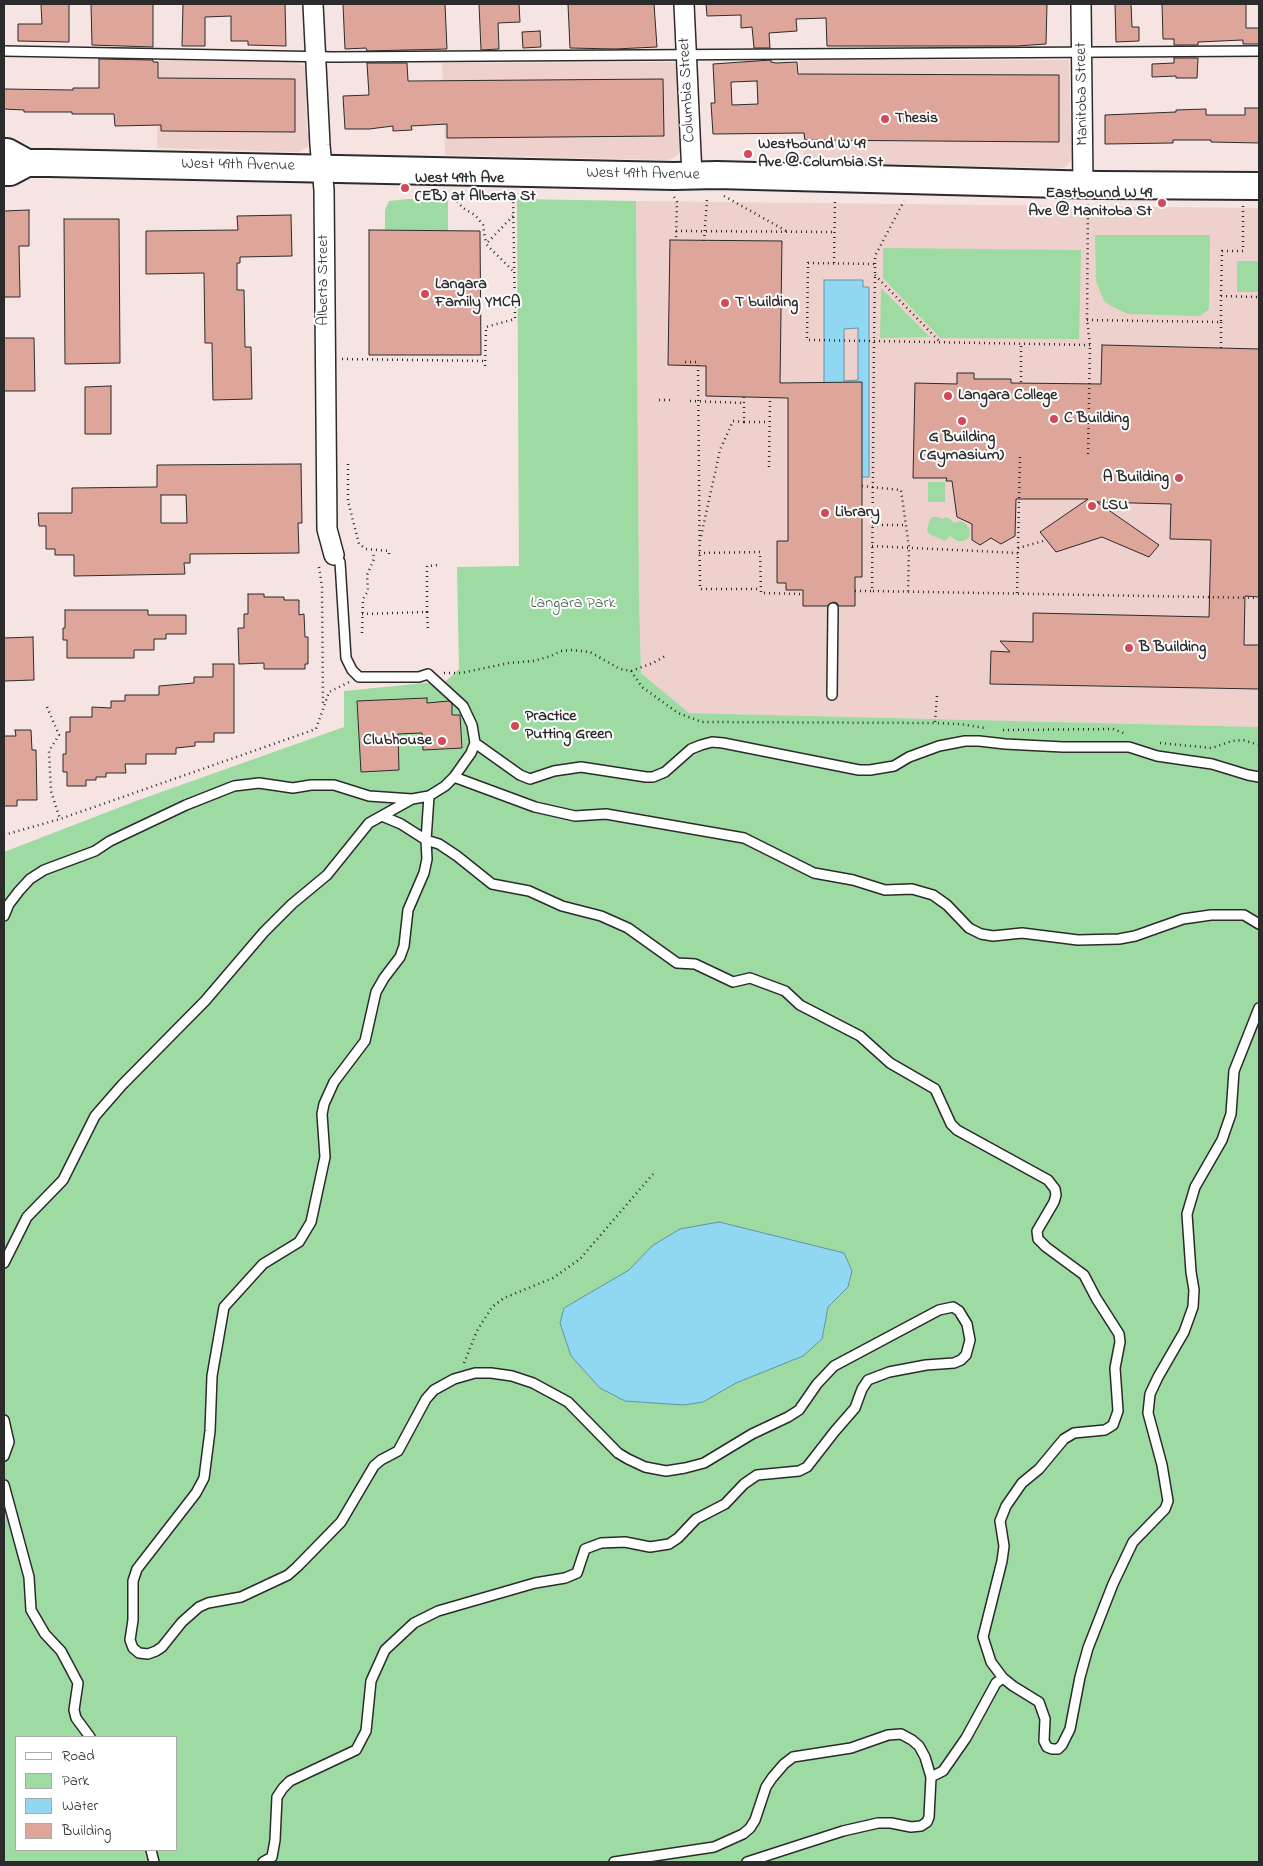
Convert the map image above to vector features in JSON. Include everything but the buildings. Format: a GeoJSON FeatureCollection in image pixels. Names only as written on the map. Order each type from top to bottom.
{"type":"FeatureCollection","features":[{"type":"Feature","properties":{"kind":"street","name":"Alberta Street"},"geometry":{"type":"LineString","coordinates":[[313,4],[324,190],[327,529],[334,555]]}},
{"type":"Feature","properties":{"kind":"street","name":"Columbia Street"},"geometry":{"type":"LineString","coordinates":[[684,4],[692,176]]}},
{"type":"Feature","properties":{"kind":"street","name":"Manitoba Street"},"geometry":{"type":"LineString","coordinates":[[1081,4],[1085,194]]}},
{"type":"Feature","properties":{"kind":"street","name":"West 49th Avenue"},"geometry":{"type":"LineString","coordinates":[[4,152],[7,152],[16,168],[322,168],[692,176],[1085,194],[1251,195]]}},
{"type":"Feature","properties":{"kind":"lane"},"geometry":{"type":"LineString","coordinates":[[4,51],[316,57],[1259,51]]}},
{"type":"Feature","properties":{"kind":"lane"},"geometry":{"type":"LineString","coordinates":[[4,916],[9,904],[19,891],[30,879],[44,870],[96,851],[110,841],[186,805],[234,786],[259,783],[293,788],[311,785],[334,785],[369,796],[412,799],[429,796],[445,786],[454,777],[471,753],[475,743],[472,725],[463,706],[428,674],[419,677],[359,677],[352,670],[346,658],[340,562],[334,555]]}},
{"type":"Feature","properties":{"kind":"lane"},"geometry":{"type":"LineString","coordinates":[[832,695],[833,608]]}},
{"type":"Feature","properties":{"kind":"lane"},"geometry":{"type":"LineString","coordinates":[[475,743],[520,775],[530,779],[554,771],[581,767],[653,777],[665,772],[691,749],[701,744],[712,742],[859,770],[870,770],[894,766],[908,757],[939,746],[965,741],[1063,747],[1129,747],[1157,756],[1212,764],[1259,777]]}},
{"type":"Feature","properties":{"kind":"lane"},"geometry":{"type":"LineString","coordinates":[[454,777],[535,807],[575,816],[606,814],[744,838],[814,873],[853,880],[884,890],[912,889],[933,895],[946,904],[969,928],[981,934],[993,936],[1022,933],[1078,940],[1119,940],[1183,919],[1211,914],[1244,915],[1259,924]]}},
{"type":"Feature","properties":{"kind":"lane"},"geometry":{"type":"LineString","coordinates":[[263,1862],[272,1857],[275,1840],[277,1797],[282,1788],[290,1781],[356,1750],[366,1731],[371,1681],[385,1650],[414,1623],[438,1611],[535,1583],[565,1578],[576,1573],[585,1549],[601,1543],[625,1542],[650,1547],[668,1544],[678,1538],[696,1519],[726,1504],[744,1484],[757,1475],[799,1471],[808,1468],[834,1431],[855,1408],[862,1388],[868,1380],[889,1372],[961,1360],[969,1349],[970,1332],[959,1311],[953,1307],[939,1310],[834,1366],[822,1378],[799,1410],[788,1418],[752,1434],[704,1463],[677,1470],[654,1469],[636,1464],[618,1452],[568,1402],[533,1383],[512,1376],[491,1373],[475,1373],[454,1379],[434,1390],[426,1399],[398,1451],[374,1466],[341,1522],[298,1567],[288,1575],[241,1597],[208,1603],[199,1607],[182,1622],[162,1647],[156,1651],[148,1654],[139,1653],[133,1648],[130,1640],[133,1620],[132,1581],[138,1569],[196,1493],[204,1478],[210,1431],[212,1382],[224,1307],[263,1264],[299,1242],[311,1222],[325,1156],[322,1114],[324,1104],[334,1082],[365,1041],[376,992],[400,957],[404,946],[408,910],[424,873],[427,859],[426,840],[429,796]]}},
{"type":"Feature","properties":{"kind":"lane"},"geometry":{"type":"LineString","coordinates":[[4,1263],[27,1217],[63,1180],[95,1116],[134,1071],[205,1001],[264,932],[292,904],[327,875],[369,823],[412,799]]}},
{"type":"Feature","properties":{"kind":"lane"},"geometry":{"type":"LineString","coordinates":[[382,816],[401,824],[426,840],[439,844],[492,884],[529,891],[562,906],[601,916],[628,928],[677,963],[695,964],[732,982],[750,978],[786,991],[800,1005],[860,1036],[890,1063],[935,1089],[951,1124],[957,1130],[1048,1180],[1055,1189],[1056,1196],[1054,1202],[1037,1231],[1038,1239],[1084,1275],[1096,1298],[1114,1324],[1119,1334],[1120,1342],[1115,1368],[1118,1411],[1113,1425],[1105,1430],[1074,1433],[1064,1439],[1039,1469],[1022,1484],[1006,1506],[1000,1521],[1004,1546],[1002,1562],[983,1637],[991,1662],[1003,1678],[1012,1686],[1039,1702],[1045,1719],[1044,1741],[1047,1747],[1058,1749],[1070,1729],[1088,1648],[1113,1584],[1133,1542],[1164,1509],[1168,1501],[1162,1465],[1148,1413],[1150,1394],[1184,1332],[1193,1307],[1194,1290],[1187,1214],[1195,1187],[1222,1140],[1231,1114],[1234,1071],[1259,1008]]}},
{"type":"Feature","properties":{"kind":"lane"},"geometry":{"type":"LineString","coordinates":[[4,1420],[9,1442],[4,1456]]}},
{"type":"Feature","properties":{"kind":"lane"},"geometry":{"type":"LineString","coordinates":[[4,1485],[29,1576],[32,1610],[45,1634],[61,1651],[78,1683],[74,1710],[76,1718],[89,1736]]}},
{"type":"Feature","properties":{"kind":"lane"},"geometry":{"type":"LineString","coordinates":[[931,1777],[943,1771],[966,1738],[996,1683],[1003,1678]]}},
{"type":"Feature","properties":{"kind":"lane"},"geometry":{"type":"LineString","coordinates":[[614,1862],[714,1847],[743,1834],[755,1820],[766,1788],[772,1778],[793,1757],[851,1748],[888,1735],[901,1734],[919,1746],[925,1757],[931,1777],[927,1822],[921,1826],[911,1827],[891,1823],[869,1825],[843,1831],[747,1862]]}},
{"type":"Feature","properties":{"kind":"path"},"geometry":{"type":"LineString","coordinates":[[454,191],[456,200],[463,208],[475,215],[483,225],[486,244],[514,272]]}},
{"type":"Feature","properties":{"kind":"path"},"geometry":{"type":"LineString","coordinates":[[485,366],[486,326],[515,319],[513,192]]}},
{"type":"Feature","properties":{"kind":"path"},"geometry":{"type":"LineString","coordinates":[[1085,194],[1087,320],[1090,345],[1088,454]]}},
{"type":"Feature","properties":{"kind":"path"},"geometry":{"type":"LineString","coordinates":[[1221,348],[1222,252],[1243,252],[1251,195]]}},
{"type":"Feature","properties":{"kind":"path"},"geometry":{"type":"LineString","coordinates":[[674,196],[677,202],[676,240]]}},
{"type":"Feature","properties":{"kind":"path"},"geometry":{"type":"LineString","coordinates":[[724,196],[790,232]]}},
{"type":"Feature","properties":{"kind":"path"},"geometry":{"type":"LineString","coordinates":[[834,264],[835,198]]}},
{"type":"Feature","properties":{"kind":"path"},"geometry":{"type":"LineString","coordinates":[[704,241],[707,199]]}},
{"type":"Feature","properties":{"kind":"path"},"geometry":{"type":"LineString","coordinates":[[872,592],[875,256],[905,199]]}},
{"type":"Feature","properties":{"kind":"path"},"geometry":{"type":"LineString","coordinates":[[486,244],[513,216]]}},
{"type":"Feature","properties":{"kind":"path"},"geometry":{"type":"LineString","coordinates":[[676,231],[835,232]]}},
{"type":"Feature","properties":{"kind":"path"},"geometry":{"type":"LineString","coordinates":[[875,264],[808,263],[807,340],[1090,345]]}},
{"type":"Feature","properties":{"kind":"path"},"geometry":{"type":"LineString","coordinates":[[875,275],[940,342]]}},
{"type":"Feature","properties":{"kind":"path"},"geometry":{"type":"LineString","coordinates":[[1221,296],[1259,297]]}},
{"type":"Feature","properties":{"kind":"path"},"geometry":{"type":"LineString","coordinates":[[1087,320],[1221,322]]}},
{"type":"Feature","properties":{"kind":"path"},"geometry":{"type":"LineString","coordinates":[[1021,343],[1021,382]]}},
{"type":"Feature","properties":{"kind":"path"},"geometry":{"type":"LineString","coordinates":[[338,358],[485,361]]}},
{"type":"Feature","properties":{"kind":"path"},"geometry":{"type":"LineString","coordinates":[[685,362],[698,364],[700,589],[760,589]]}},
{"type":"Feature","properties":{"kind":"path"},"geometry":{"type":"LineString","coordinates":[[744,397],[744,422]]}},
{"type":"Feature","properties":{"kind":"path"},"geometry":{"type":"LineString","coordinates":[[769,467],[770,397]]}},
{"type":"Feature","properties":{"kind":"path"},"geometry":{"type":"LineString","coordinates":[[659,400],[672,400]]}},
{"type":"Feature","properties":{"kind":"path"},"geometry":{"type":"LineString","coordinates":[[690,400],[744,403]]}},
{"type":"Feature","properties":{"kind":"path"},"geometry":{"type":"LineString","coordinates":[[699,547],[720,450],[733,421],[769,422]]}},
{"type":"Feature","properties":{"kind":"path"},"geometry":{"type":"LineString","coordinates":[[1017,593],[1020,454]]}},
{"type":"Feature","properties":{"kind":"path"},"geometry":{"type":"LineString","coordinates":[[348,464],[348,501],[359,544],[366,550],[389,551],[389,556]]}},
{"type":"Feature","properties":{"kind":"path"},"geometry":{"type":"LineString","coordinates":[[862,486],[901,490],[909,547],[908,592]]}},
{"type":"Feature","properties":{"kind":"path"},"geometry":{"type":"LineString","coordinates":[[872,525],[907,525]]}},
{"type":"Feature","properties":{"kind":"path"},"geometry":{"type":"LineString","coordinates":[[1018,548],[1047,540]]}},
{"type":"Feature","properties":{"kind":"path"},"geometry":{"type":"LineString","coordinates":[[872,546],[1018,553]]}},
{"type":"Feature","properties":{"kind":"path"},"geometry":{"type":"LineString","coordinates":[[362,633],[363,600],[368,591],[368,570],[374,559],[373,551]]}},
{"type":"Feature","properties":{"kind":"path"},"geometry":{"type":"LineString","coordinates":[[699,553],[760,552],[760,593],[803,594]]}},
{"type":"Feature","properties":{"kind":"path"},"geometry":{"type":"LineString","coordinates":[[428,632],[427,566],[438,565]]}},
{"type":"Feature","properties":{"kind":"path"},"geometry":{"type":"LineString","coordinates":[[319,567],[322,587],[323,708]]}},
{"type":"Feature","properties":{"kind":"path"},"geometry":{"type":"LineString","coordinates":[[855,591],[1259,598]]}},
{"type":"Feature","properties":{"kind":"path"},"geometry":{"type":"LineString","coordinates":[[362,614],[428,612]]}},
{"type":"Feature","properties":{"kind":"path"},"geometry":{"type":"LineString","coordinates":[[428,674],[461,673],[509,663],[533,661],[561,651],[572,650],[590,652],[620,669],[631,671],[653,663],[665,656]]}},
{"type":"Feature","properties":{"kind":"path"},"geometry":{"type":"LineString","coordinates":[[631,671],[642,687],[678,713],[702,722],[935,723],[960,724],[989,729]]}},
{"type":"Feature","properties":{"kind":"path"},"geometry":{"type":"LineString","coordinates":[[4,835],[60,819],[316,728],[329,692],[359,677]]}},
{"type":"Feature","properties":{"kind":"path"},"geometry":{"type":"LineString","coordinates":[[935,723],[937,696]]}},
{"type":"Feature","properties":{"kind":"path"},"geometry":{"type":"LineString","coordinates":[[46,707],[59,735],[49,751],[51,791],[60,819]]}},
{"type":"Feature","properties":{"kind":"path"},"geometry":{"type":"LineString","coordinates":[[998,730],[1113,729],[1127,735]]}},
{"type":"Feature","properties":{"kind":"path"},"geometry":{"type":"LineString","coordinates":[[1153,742],[1212,748],[1232,741],[1243,740],[1259,745]]}},
{"type":"Feature","properties":{"kind":"path"},"geometry":{"type":"LineString","coordinates":[[454,1379],[464,1364],[477,1331],[492,1306],[504,1298],[553,1278],[580,1259],[653,1174]]}},
{"type":"Feature","properties":{"kind":"shaded area"},"geometry":{"type":"Polygon","coordinates":[[[159,60],[295,62],[305,66],[307,132],[311,137],[308,147],[299,152],[157,148],[159,60]]]}},
{"type":"Feature","properties":{"kind":"shaded area"},"geometry":{"type":"Polygon","coordinates":[[[799,60],[1069,60],[1072,159],[1066,167],[1060,168],[804,162],[799,60]]]}},
{"type":"Feature","properties":{"kind":"shaded area"},"geometry":{"type":"Polygon","coordinates":[[[671,62],[679,65],[683,133],[681,149],[673,158],[667,160],[445,155],[442,63],[671,62]]]}},
{"type":"Feature","properties":{"kind":"shaded area","name":"Langara College"},"geometry":{"type":"Polygon","coordinates":[[[636,201],[1259,208],[1259,727],[689,713],[675,702],[641,673],[636,201]]]}},
{"type":"Feature","properties":{"kind":"green space"},"geometry":{"type":"Polygon","coordinates":[[[409,199],[448,200],[448,231],[385,230],[385,210],[389,201],[409,199]]]}},
{"type":"Feature","properties":{"kind":"green space","name":"Langara Park"},"geometry":{"type":"Polygon","coordinates":[[[517,199],[636,201],[641,673],[689,713],[1259,727],[1259,1862],[4,1862],[4,852],[136,801],[344,727],[344,691],[446,681],[459,669],[457,567],[519,566],[517,199]]]}},
{"type":"Feature","properties":{"kind":"green space"},"geometry":{"type":"Polygon","coordinates":[[[1258,212],[1259,292],[1237,292],[1237,261],[1258,261],[1258,212]]]}},
{"type":"Feature","properties":{"kind":"green space"},"geometry":{"type":"Polygon","coordinates":[[[1095,235],[1210,235],[1209,309],[1200,316],[1128,314],[1111,306],[1104,301],[1096,281],[1095,235]]]}},
{"type":"Feature","properties":{"kind":"green space"},"geometry":{"type":"Polygon","coordinates":[[[883,248],[1081,250],[1079,339],[940,338],[883,278],[883,248]]]}},
{"type":"Feature","properties":{"kind":"green space"},"geometry":{"type":"Polygon","coordinates":[[[881,288],[930,337],[880,338],[881,288]]]}},
{"type":"Feature","properties":{"kind":"green space"},"geometry":{"type":"Polygon","coordinates":[[[928,482],[945,482],[945,502],[928,502],[928,482]]]}},
{"type":"Feature","properties":{"kind":"green space"},"geometry":{"type":"Polygon","coordinates":[[[933,517],[942,519],[945,517],[954,523],[960,521],[965,523],[969,528],[970,534],[968,539],[957,541],[950,536],[945,541],[929,534],[927,529],[930,519],[933,517]]]}},
{"type":"Feature","properties":{"kind":"water"},"geometry":{"type":"Polygon","coordinates":[[[824,280],[863,280],[863,287],[869,287],[869,477],[862,477],[824,383],[824,280]],[[858,328],[844,329],[844,381],[858,380],[858,328]]]}},
{"type":"Feature","properties":{"kind":"water"},"geometry":{"type":"Polygon","coordinates":[[[719,1222],[844,1253],[852,1271],[848,1287],[828,1307],[822,1339],[803,1356],[736,1383],[703,1402],[684,1405],[625,1401],[600,1388],[571,1356],[560,1323],[564,1308],[629,1270],[652,1246],[680,1229],[719,1222]]]}},
{"type":"Feature","properties":{"kind":"place","name":"Thesis"},"geometry":{"type":"Point","coordinates":[885,119]}},
{"type":"Feature","properties":{"kind":"place","name":"Westbound W 49 Ave @ Columbia St"},"geometry":{"type":"Point","coordinates":[748,154]}},
{"type":"Feature","properties":{"kind":"place","name":"West 49th Ave (EB) at Alberta St"},"geometry":{"type":"Point","coordinates":[405,188]}},
{"type":"Feature","properties":{"kind":"place","name":"Eastbound W 49 Ave @ Manitoba St"},"geometry":{"type":"Point","coordinates":[1162,203]}},
{"type":"Feature","properties":{"kind":"place","name":"Langara Family YMCA"},"geometry":{"type":"Point","coordinates":[425,294]}},
{"type":"Feature","properties":{"kind":"place","name":"T building"},"geometry":{"type":"Point","coordinates":[725,303]}},
{"type":"Feature","properties":{"kind":"place","name":"Langara College"},"geometry":{"type":"Point","coordinates":[948,396]}},
{"type":"Feature","properties":{"kind":"place","name":"C Building"},"geometry":{"type":"Point","coordinates":[1054,419]}},
{"type":"Feature","properties":{"kind":"place","name":"G Building (Gymasium)"},"geometry":{"type":"Point","coordinates":[962,421]}},
{"type":"Feature","properties":{"kind":"place","name":"A Building"},"geometry":{"type":"Point","coordinates":[1179,478]}},
{"type":"Feature","properties":{"kind":"place","name":"LSU"},"geometry":{"type":"Point","coordinates":[1092,506]}},
{"type":"Feature","properties":{"kind":"place","name":"Library"},"geometry":{"type":"Point","coordinates":[825,513]}},
{"type":"Feature","properties":{"kind":"place","name":"B Building"},"geometry":{"type":"Point","coordinates":[1129,648]}},
{"type":"Feature","properties":{"kind":"place","name":"Practice Putting Green"},"geometry":{"type":"Point","coordinates":[515,726]}},
{"type":"Feature","properties":{"kind":"place","name":"Clubhouse"},"geometry":{"type":"Point","coordinates":[442,741]}}]}
